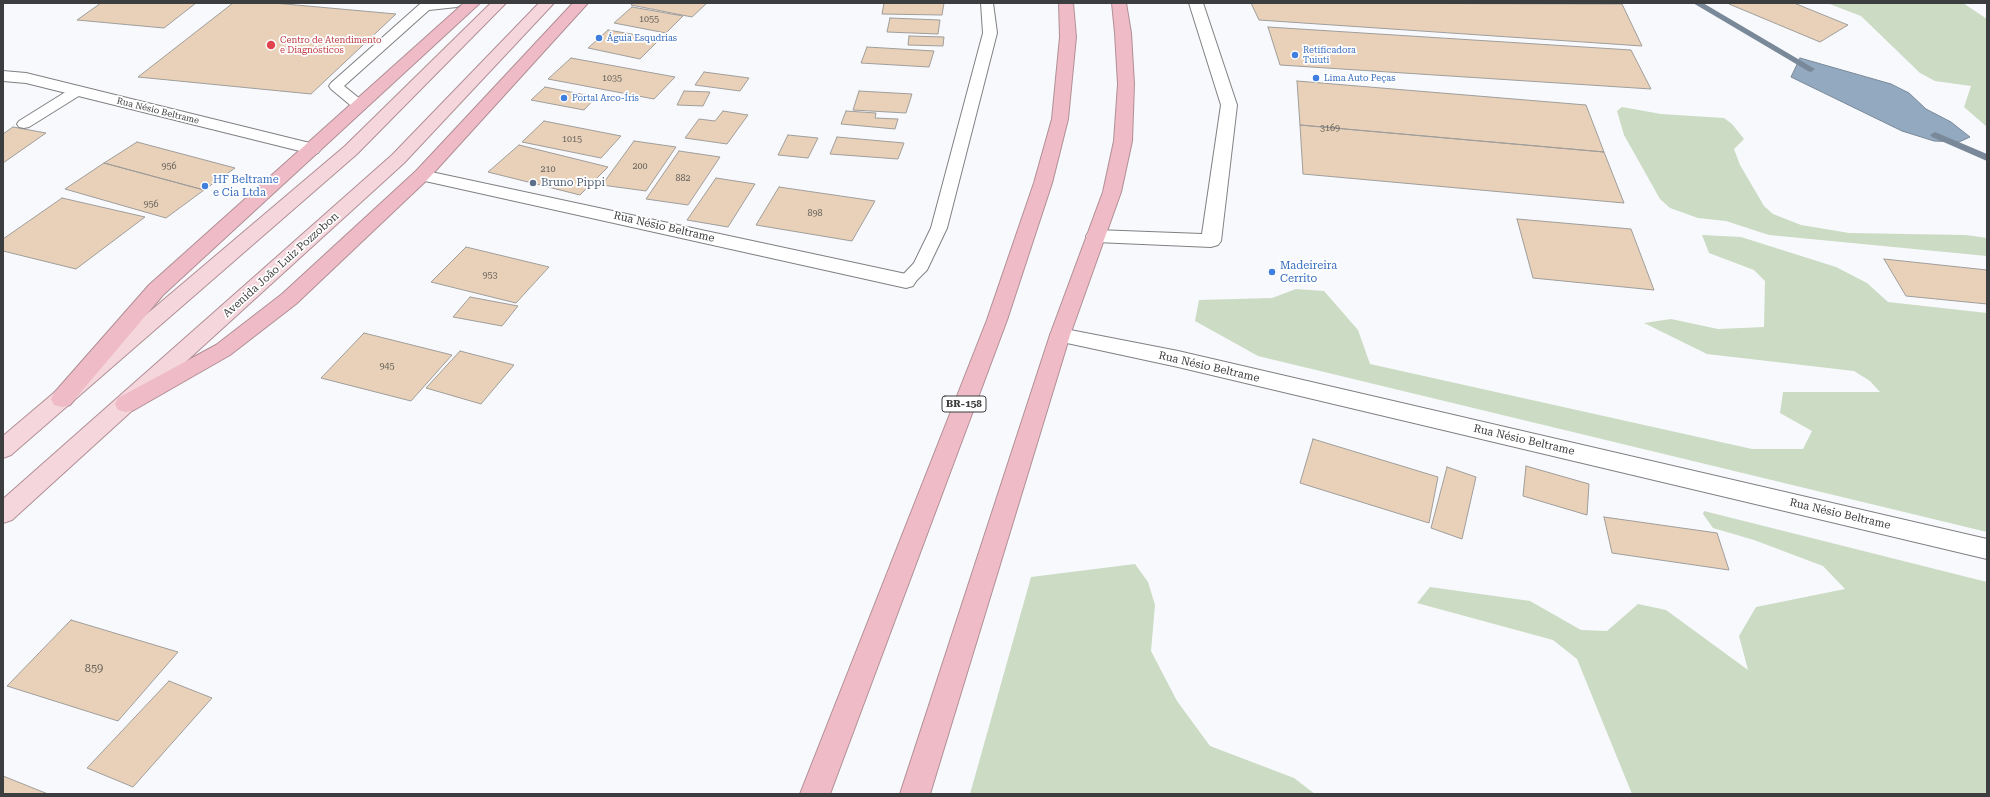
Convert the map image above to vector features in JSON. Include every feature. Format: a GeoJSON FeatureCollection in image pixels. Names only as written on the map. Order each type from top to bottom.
{"type":"FeatureCollection","features":[{"type":"Feature","properties":{"kind":"highway"},"geometry":{"type":"LineString","coordinates":[[62,399],[156,290],[473,3]]}},
{"type":"Feature","properties":{"kind":"highway"},"geometry":{"type":"LineString","coordinates":[[126,404],[229,346],[289,298],[422,174],[581,3]]}},
{"type":"Feature","properties":{"kind":"highway","name":"BR-158"},"geometry":{"type":"LineString","coordinates":[[815,794],[997,320],[1043,183],[1060,119],[1068,37],[1066,3]]}},
{"type":"Feature","properties":{"kind":"highway"},"geometry":{"type":"LineString","coordinates":[[915,794],[1060,335],[1112,192],[1123,141],[1126,84],[1123,33],[1119,3]]}},
{"type":"Feature","properties":{"kind":"main road"},"geometry":{"type":"LineString","coordinates":[[3,448],[351,150],[499,3]]}},
{"type":"Feature","properties":{"kind":"main road","name":"Avenida João Luiz Pozzobon"},"geometry":{"type":"LineString","coordinates":[[3,513],[398,159],[547,3]]}},
{"type":"Feature","properties":{"kind":"street"},"geometry":{"type":"LineString","coordinates":[[1096,236],[1211,241],[1229,105],[1196,3]]}},
{"type":"Feature","properties":{"kind":"street","name":"Rua Nésio Beltrame"},"geometry":{"type":"LineString","coordinates":[[3,76],[26,78],[312,149]]}},
{"type":"Feature","properties":{"kind":"street","name":"Rua Nésio Beltrame"},"geometry":{"type":"LineString","coordinates":[[422,174],[906,281]]}},
{"type":"Feature","properties":{"kind":"street","name":"Rua Nésio Beltrame"},"geometry":{"type":"LineString","coordinates":[[1060,335],[1186,361],[1987,549]]}},
{"type":"Feature","properties":{"kind":"lane"},"geometry":{"type":"LineString","coordinates":[[360,106],[336,86],[424,7],[457,3]]}},
{"type":"Feature","properties":{"kind":"lane"},"geometry":{"type":"LineString","coordinates":[[906,281],[921,266],[939,228],[990,33],[987,3]]}},
{"type":"Feature","properties":{"kind":"lane"},"geometry":{"type":"LineString","coordinates":[[24,124],[77,91]]}},
{"type":"Feature","properties":{"kind":"green space"},"geometry":{"type":"Polygon","coordinates":[[[1827,3],[1963,3],[1987,19],[1987,127],[1964,107],[1971,86],[1935,81],[1920,73],[1861,16],[1827,3]]]}},
{"type":"Feature","properties":{"kind":"green space"},"geometry":{"type":"Polygon","coordinates":[[[1622,107],[1661,114],[1724,118],[1732,124],[1744,139],[1734,149],[1740,165],[1764,206],[1773,214],[1801,225],[1849,233],[1966,235],[1987,238],[1987,256],[1769,235],[1726,221],[1698,218],[1670,208],[1660,199],[1624,135],[1617,111],[1622,107]]]}},
{"type":"Feature","properties":{"kind":"green space"},"geometry":{"type":"Polygon","coordinates":[[[1702,235],[1741,237],[1836,267],[1867,283],[1888,302],[1987,313],[1987,532],[1258,356],[1195,321],[1199,300],[1272,298],[1296,289],[1324,291],[1358,330],[1370,364],[1752,449],[1803,449],[1812,431],[1780,413],[1783,392],[1880,392],[1870,381],[1854,371],[1707,354],[1644,323],[1671,319],[1718,329],[1764,327],[1765,281],[1754,270],[1709,253],[1702,235]]]}},
{"type":"Feature","properties":{"kind":"green space"},"geometry":{"type":"Polygon","coordinates":[[[1704,511],[1987,582],[1987,794],[1632,794],[1577,659],[1553,640],[1417,603],[1430,587],[1530,601],[1581,630],[1607,631],[1638,604],[1666,610],[1748,670],[1739,636],[1756,607],[1845,589],[1823,566],[1754,540],[1713,528],[1703,514],[1704,511]]]}},
{"type":"Feature","properties":{"kind":"green space"},"geometry":{"type":"Polygon","coordinates":[[[1135,564],[1148,582],[1155,605],[1151,651],[1177,701],[1210,746],[1294,778],[1315,794],[970,794],[1031,577],[1135,564]]]}},
{"type":"Feature","properties":{"kind":"water"},"geometry":{"type":"Polygon","coordinates":[[[1800,58],[1891,84],[1909,93],[1926,109],[1951,122],[1970,137],[1959,142],[1934,141],[1902,131],[1791,77],[1800,58]]]}},
{"type":"Feature","properties":{"kind":"building"},"geometry":{"type":"Polygon","coordinates":[[[101,3],[196,3],[164,28],[77,20],[101,3]]]}},
{"type":"Feature","properties":{"kind":"building","name":"Centro de Atendimento e Diagnósticos"},"geometry":{"type":"Polygon","coordinates":[[[233,3],[274,3],[396,14],[311,94],[138,77],[233,3]]]}},
{"type":"Feature","properties":{"kind":"building"},"geometry":{"type":"Polygon","coordinates":[[[633,3],[707,3],[692,17],[631,5],[633,3]]]}},
{"type":"Feature","properties":{"kind":"building"},"geometry":{"type":"Polygon","coordinates":[[[884,3],[944,3],[942,15],[882,14],[884,3]]]}},
{"type":"Feature","properties":{"kind":"building"},"geometry":{"type":"Polygon","coordinates":[[[1251,3],[1622,4],[1642,46],[1259,20],[1251,3]]]}},
{"type":"Feature","properties":{"kind":"building"},"geometry":{"type":"Polygon","coordinates":[[[1794,3],[1848,25],[1820,42],[1729,4],[1794,3]]]}},
{"type":"Feature","properties":{"kind":"building"},"geometry":{"type":"Polygon","coordinates":[[[632,7],[683,16],[666,33],[614,23],[632,7]]]}},
{"type":"Feature","properties":{"kind":"building"},"geometry":{"type":"Polygon","coordinates":[[[890,18],[940,20],[938,34],[887,32],[890,18]]]}},
{"type":"Feature","properties":{"kind":"building"},"geometry":{"type":"Polygon","coordinates":[[[1268,27],[1631,50],[1651,89],[1280,65],[1268,27]]]}},
{"type":"Feature","properties":{"kind":"building"},"geometry":{"type":"Polygon","coordinates":[[[608,30],[660,39],[640,59],[588,48],[608,30]]]}},
{"type":"Feature","properties":{"kind":"building"},"geometry":{"type":"Polygon","coordinates":[[[909,36],[944,37],[943,46],[908,45],[909,36]]]}},
{"type":"Feature","properties":{"kind":"building"},"geometry":{"type":"Polygon","coordinates":[[[867,47],[934,51],[929,67],[861,63],[867,47]]]}},
{"type":"Feature","properties":{"kind":"building"},"geometry":{"type":"Polygon","coordinates":[[[571,58],[675,77],[654,99],[548,79],[571,58]]]}},
{"type":"Feature","properties":{"kind":"building"},"geometry":{"type":"Polygon","coordinates":[[[704,72],[749,78],[740,91],[695,85],[704,72]]]}},
{"type":"Feature","properties":{"kind":"building"},"geometry":{"type":"Polygon","coordinates":[[[1297,81],[1586,105],[1604,152],[1300,125],[1297,81]]]}},
{"type":"Feature","properties":{"kind":"building","name":"Portal Arco-Íris"},"geometry":{"type":"Polygon","coordinates":[[[545,87],[596,97],[584,110],[531,100],[545,87]]]}},
{"type":"Feature","properties":{"kind":"building"},"geometry":{"type":"Polygon","coordinates":[[[684,91],[710,92],[703,106],[677,105],[684,91]]]}},
{"type":"Feature","properties":{"kind":"building"},"geometry":{"type":"Polygon","coordinates":[[[859,91],[912,94],[906,113],[853,110],[859,91]]]}},
{"type":"Feature","properties":{"kind":"building"},"geometry":{"type":"Polygon","coordinates":[[[723,111],[748,115],[727,144],[685,138],[699,119],[715,121],[723,111]]]}},
{"type":"Feature","properties":{"kind":"building"},"geometry":{"type":"Polygon","coordinates":[[[846,111],[876,113],[875,118],[898,119],[895,129],[841,124],[846,111]]]}},
{"type":"Feature","properties":{"kind":"building"},"geometry":{"type":"Polygon","coordinates":[[[544,121],[621,136],[601,158],[522,142],[544,121]]]}},
{"type":"Feature","properties":{"kind":"building"},"geometry":{"type":"Polygon","coordinates":[[[1300,125],[1604,152],[1624,203],[1303,174],[1300,125]]]}},
{"type":"Feature","properties":{"kind":"building"},"geometry":{"type":"Polygon","coordinates":[[[13,127],[46,133],[3,163],[3,134],[13,127]]]}},
{"type":"Feature","properties":{"kind":"building"},"geometry":{"type":"Polygon","coordinates":[[[788,135],[818,138],[808,158],[778,155],[788,135]]]}},
{"type":"Feature","properties":{"kind":"building"},"geometry":{"type":"Polygon","coordinates":[[[837,137],[904,143],[898,159],[830,154],[837,137]]]}},
{"type":"Feature","properties":{"kind":"building"},"geometry":{"type":"Polygon","coordinates":[[[634,141],[676,147],[646,191],[602,185],[634,141]]]}},
{"type":"Feature","properties":{"kind":"building"},"geometry":{"type":"Polygon","coordinates":[[[137,142],[235,168],[204,190],[104,163],[137,142]]]}},
{"type":"Feature","properties":{"kind":"building"},"geometry":{"type":"Polygon","coordinates":[[[519,145],[608,167],[580,195],[488,172],[519,145]]]}},
{"type":"Feature","properties":{"kind":"building"},"geometry":{"type":"Polygon","coordinates":[[[679,151],[720,157],[688,205],[646,199],[679,151]]]}},
{"type":"Feature","properties":{"kind":"building"},"geometry":{"type":"Polygon","coordinates":[[[104,163],[204,190],[166,218],[65,189],[104,163]]]}},
{"type":"Feature","properties":{"kind":"building"},"geometry":{"type":"Polygon","coordinates":[[[716,178],[755,184],[728,227],[687,220],[716,178]]]}},
{"type":"Feature","properties":{"kind":"building"},"geometry":{"type":"Polygon","coordinates":[[[779,187],[875,201],[852,241],[756,225],[779,187]]]}},
{"type":"Feature","properties":{"kind":"building"},"geometry":{"type":"Polygon","coordinates":[[[62,198],[145,217],[76,269],[3,251],[3,239],[62,198]]]}},
{"type":"Feature","properties":{"kind":"building"},"geometry":{"type":"Polygon","coordinates":[[[1517,219],[1631,229],[1654,290],[1533,278],[1517,219]]]}},
{"type":"Feature","properties":{"kind":"building"},"geometry":{"type":"Polygon","coordinates":[[[466,247],[549,267],[516,303],[431,282],[466,247]]]}},
{"type":"Feature","properties":{"kind":"building"},"geometry":{"type":"Polygon","coordinates":[[[1884,259],[1987,270],[1987,304],[1906,296],[1884,259]]]}},
{"type":"Feature","properties":{"kind":"building"},"geometry":{"type":"Polygon","coordinates":[[[470,297],[518,306],[502,326],[453,317],[470,297]]]}},
{"type":"Feature","properties":{"kind":"building"},"geometry":{"type":"Polygon","coordinates":[[[364,333],[452,355],[411,401],[321,378],[364,333]]]}},
{"type":"Feature","properties":{"kind":"building"},"geometry":{"type":"Polygon","coordinates":[[[460,351],[514,365],[481,404],[426,388],[460,351]]]}},
{"type":"Feature","properties":{"kind":"building"},"geometry":{"type":"Polygon","coordinates":[[[1313,439],[1438,477],[1429,523],[1300,483],[1313,439]]]}},
{"type":"Feature","properties":{"kind":"building"},"geometry":{"type":"Polygon","coordinates":[[[1526,466],[1589,484],[1587,515],[1523,496],[1526,466]]]}},
{"type":"Feature","properties":{"kind":"building"},"geometry":{"type":"Polygon","coordinates":[[[1447,467],[1476,477],[1462,539],[1431,528],[1447,467]]]}},
{"type":"Feature","properties":{"kind":"building"},"geometry":{"type":"Polygon","coordinates":[[[1604,517],[1717,533],[1729,570],[1612,553],[1604,517]]]}},
{"type":"Feature","properties":{"kind":"building"},"geometry":{"type":"Polygon","coordinates":[[[71,620],[178,652],[118,721],[7,686],[71,620]]]}},
{"type":"Feature","properties":{"kind":"building"},"geometry":{"type":"Polygon","coordinates":[[[169,681],[212,698],[133,787],[87,768],[169,681]]]}},
{"type":"Feature","properties":{"kind":"building"},"geometry":{"type":"Polygon","coordinates":[[[3,776],[48,794],[3,794],[3,776]]]}},
{"type":"Feature","properties":{"kind":"waterway"},"geometry":{"type":"LineString","coordinates":[[1697,3],[1811,69]]}},
{"type":"Feature","properties":{"kind":"waterway"},"geometry":{"type":"LineString","coordinates":[[1935,135],[1987,158]]}},
{"type":"Feature","properties":{"kind":"place","name":"Águia Esqudrias"},"geometry":{"type":"Point","coordinates":[599,38]}},
{"type":"Feature","properties":{"kind":"place","name":"Centro de Atendimento e Diagnósticos"},"geometry":{"type":"Point","coordinates":[271,45]}},
{"type":"Feature","properties":{"kind":"place","name":"Retificadora Tuiuti"},"geometry":{"type":"Point","coordinates":[1295,55]}},
{"type":"Feature","properties":{"kind":"place","name":"Lima Auto Peças"},"geometry":{"type":"Point","coordinates":[1316,78]}},
{"type":"Feature","properties":{"kind":"place","name":"Portal Arco-Íris"},"geometry":{"type":"Point","coordinates":[564,98]}},
{"type":"Feature","properties":{"kind":"place","name":"Bruno Pippi"},"geometry":{"type":"Point","coordinates":[533,183]}},
{"type":"Feature","properties":{"kind":"place","name":"HF Beltrame e Cia Ltda"},"geometry":{"type":"Point","coordinates":[205,186]}},
{"type":"Feature","properties":{"kind":"place","name":"Madeireira Cerrito"},"geometry":{"type":"Point","coordinates":[1272,272]}}]}
